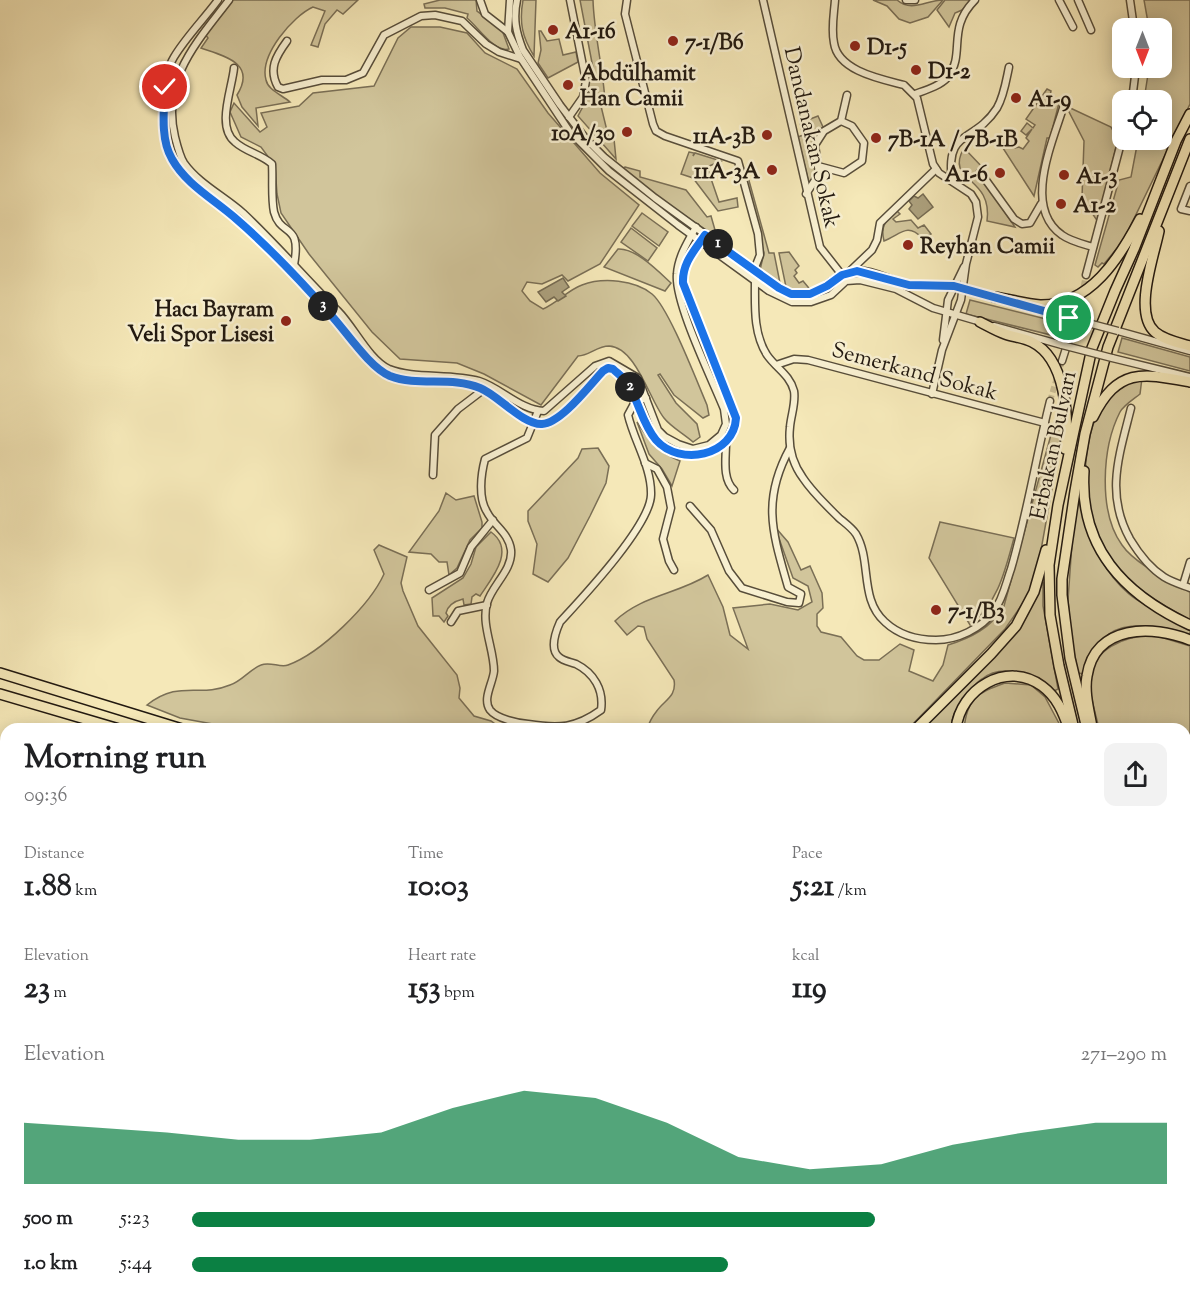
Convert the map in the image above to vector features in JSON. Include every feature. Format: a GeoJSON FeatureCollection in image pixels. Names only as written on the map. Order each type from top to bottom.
{"type":"FeatureCollection","features":[{"type":"Feature","properties":{"kind":"highway","name":"Erbakan Bulvarı"},"geometry":{"type":"LineString","coordinates":[[1073,723],[1050,615],[1049,565],[1058,505],[1092,348],[1176,141],[1190,114]]}},
{"type":"Feature","properties":{"kind":"highway","name":"Erbakan Bulvarı"},"geometry":{"type":"LineString","coordinates":[[1086,723],[1070,658],[1063,615],[1062,579],[1085,434],[1107,347],[1190,139]]}},
{"type":"Feature","properties":{"kind":"highway"},"geometry":{"type":"LineString","coordinates":[[994,297],[1039,305],[1070,300],[1083,293],[1125,248],[1161,179]]}},
{"type":"Feature","properties":{"kind":"highway"},"geometry":{"type":"LineString","coordinates":[[1174,180],[1160,228],[1144,303],[1146,321],[1154,332],[1190,346]]}},
{"type":"Feature","properties":{"kind":"highway"},"geometry":{"type":"LineString","coordinates":[[922,723],[996,649],[1019,620],[1038,580],[1058,505],[1067,416],[1062,388],[1054,366],[1040,347],[980,322]]}},
{"type":"Feature","properties":{"kind":"highway"},"geometry":{"type":"LineString","coordinates":[[1190,379],[1146,374],[1114,386],[1104,397],[1085,434],[1083,488],[1085,510],[1099,549],[1112,568],[1137,594],[1159,609],[1190,624]]}},
{"type":"Feature","properties":{"kind":"highway"},"geometry":{"type":"LineString","coordinates":[[1091,723],[1087,675],[1091,663],[1102,647],[1120,635],[1143,630],[1166,633],[1190,640]]}},
{"type":"Feature","properties":{"kind":"highway"},"geometry":{"type":"LineString","coordinates":[[0,674],[163,723]]}},
{"type":"Feature","properties":{"kind":"highway"},"geometry":{"type":"LineString","coordinates":[[958,723],[961,710],[972,693],[987,682],[1012,676],[1030,679],[1047,690],[1056,700],[1066,723]]}},
{"type":"Feature","properties":{"kind":"highway"},"geometry":{"type":"LineString","coordinates":[[0,694],[99,723]]}},
{"type":"Feature","properties":{"kind":"street"},"geometry":{"type":"LineString","coordinates":[[218,0],[172,59],[165,87],[163,113],[170,156],[185,178],[234,217],[291,270],[372,363],[389,375],[418,381],[447,381],[483,390],[526,419],[540,424],[554,421],[608,368],[613,369],[629,385],[635,402],[657,441],[666,448],[691,455],[704,454],[726,442],[736,428],[736,418],[683,283],[684,270],[689,257],[705,235]]}},
{"type":"Feature","properties":{"kind":"street"},"geometry":{"type":"LineString","coordinates":[[229,0],[180,67],[172,102],[175,137],[183,162],[242,213],[342,315],[378,361],[390,369],[475,380],[492,385],[534,411],[544,411],[595,366],[609,361],[638,378],[658,430],[665,437],[693,449],[709,445],[721,435],[726,424],[724,409],[677,286],[679,262],[696,227]]}},
{"type":"Feature","properties":{"kind":"street"},"geometry":{"type":"LineString","coordinates":[[480,0],[485,14],[508,32],[522,60]]}},
{"type":"Feature","properties":{"kind":"street"},"geometry":{"type":"LineString","coordinates":[[508,32],[510,0]]}},
{"type":"Feature","properties":{"kind":"street"},"geometry":{"type":"LineString","coordinates":[[517,0],[514,18],[516,34],[529,65],[560,120],[586,150],[609,171],[700,242],[782,298],[802,303],[819,300],[831,295],[846,281],[853,279]]}},
{"type":"Feature","properties":{"kind":"street"},"geometry":{"type":"LineString","coordinates":[[569,117],[583,97],[586,81],[570,0]]}},
{"type":"Feature","properties":{"kind":"street"},"geometry":{"type":"LineString","coordinates":[[627,0],[625,14],[652,124],[656,131],[738,160],[758,234],[760,255],[754,270]]}},
{"type":"Feature","properties":{"kind":"street","name":"Dandanakan Sokak"},"geometry":{"type":"LineString","coordinates":[[763,0],[820,247],[845,274]]}},
{"type":"Feature","properties":{"kind":"street"},"geometry":{"type":"LineString","coordinates":[[835,0],[834,44],[842,61],[855,68],[904,85],[915,94],[936,169],[971,194],[976,202],[978,217],[962,288],[942,350]]}},
{"type":"Feature","properties":{"kind":"street"},"geometry":{"type":"LineString","coordinates":[[906,0],[915,0]]}},
{"type":"Feature","properties":{"kind":"street"},"geometry":{"type":"LineString","coordinates":[[915,94],[947,78],[954,64],[959,21],[975,0]]}},
{"type":"Feature","properties":{"kind":"street"},"geometry":{"type":"LineString","coordinates":[[1059,0],[1073,27]]}},
{"type":"Feature","properties":{"kind":"street"},"geometry":{"type":"LineString","coordinates":[[1078,0],[1091,30]]}},
{"type":"Feature","properties":{"kind":"street"},"geometry":{"type":"LineString","coordinates":[[1130,0],[1133,18]]}},
{"type":"Feature","properties":{"kind":"street"},"geometry":{"type":"LineString","coordinates":[[287,41],[274,58],[273,66],[274,80],[278,87],[283,88],[322,80],[346,80],[363,73],[384,34],[421,16],[435,15],[462,21],[486,44],[529,65],[569,117],[604,157],[705,235],[779,288],[800,295],[818,292],[845,274],[872,250],[878,240],[880,223],[936,169]]}},
{"type":"Feature","properties":{"kind":"street"},"geometry":{"type":"LineString","coordinates":[[952,181],[950,158],[953,150],[960,140],[982,126],[998,105],[1009,67]]}},
{"type":"Feature","properties":{"kind":"street"},"geometry":{"type":"LineString","coordinates":[[234,68],[225,122],[227,131],[233,141],[264,157],[272,164],[274,213],[292,233],[297,245],[294,265]]}},
{"type":"Feature","properties":{"kind":"street"},"geometry":{"type":"LineString","coordinates":[[806,194],[819,174],[815,145],[824,131],[841,121],[847,95]]}},
{"type":"Feature","properties":{"kind":"street"},"geometry":{"type":"LineString","coordinates":[[980,172],[1014,219],[1022,224],[1030,223],[1041,203],[1045,172],[1064,105]]}},
{"type":"Feature","properties":{"kind":"street"},"geometry":{"type":"LineString","coordinates":[[818,166],[844,173],[862,161],[864,143],[852,126],[841,121]]}},
{"type":"Feature","properties":{"kind":"street"},"geometry":{"type":"LineString","coordinates":[[1086,275],[1119,150]]}},
{"type":"Feature","properties":{"kind":"street"},"geometry":{"type":"LineString","coordinates":[[1190,186],[1181,209],[1190,212]]}},
{"type":"Feature","properties":{"kind":"street"},"geometry":{"type":"LineString","coordinates":[[1041,203],[1048,221],[1063,237],[1093,247]]}},
{"type":"Feature","properties":{"kind":"street"},"geometry":{"type":"LineString","coordinates":[[932,394],[942,350],[946,313],[954,286],[966,264]]}},
{"type":"Feature","properties":{"kind":"street"},"geometry":{"type":"LineString","coordinates":[[845,274],[865,272],[909,285],[954,286],[1190,351]]}},
{"type":"Feature","properties":{"kind":"street"},"geometry":{"type":"LineString","coordinates":[[845,274],[853,279],[896,289],[946,313],[1190,379]]}},
{"type":"Feature","properties":{"kind":"street"},"geometry":{"type":"LineString","coordinates":[[755,280],[755,317],[759,337],[767,356],[792,382],[794,394],[790,448],[793,460],[803,478],[825,504],[855,533],[864,558],[865,581],[870,599],[885,622],[908,636],[933,640],[951,639],[982,623],[994,611],[1002,597],[1014,557],[1050,401]]}},
{"type":"Feature","properties":{"kind":"street"},"geometry":{"type":"LineString","coordinates":[[1062,361],[1080,304]]}},
{"type":"Feature","properties":{"kind":"street","name":"Semerkand Sokak"},"geometry":{"type":"LineString","coordinates":[[776,365],[794,359],[808,360],[1045,423]]}},
{"type":"Feature","properties":{"kind":"street"},"geometry":{"type":"LineString","coordinates":[[433,475],[435,435],[458,409],[483,390]]}},
{"type":"Feature","properties":{"kind":"street"},"geometry":{"type":"LineString","coordinates":[[577,723],[587,720],[601,710],[602,700],[597,681],[589,672],[558,657],[555,651],[556,631],[560,622],[629,540],[644,517],[651,497],[645,463],[633,436],[628,415],[635,402],[646,398]]}},
{"type":"Feature","properties":{"kind":"street"},"geometry":{"type":"LineString","coordinates":[[1131,408],[1116,469],[1116,498],[1121,522],[1144,561],[1165,577],[1190,588]]}},
{"type":"Feature","properties":{"kind":"street"},"geometry":{"type":"LineString","coordinates":[[522,723],[495,715],[489,709],[487,702],[494,673],[485,615],[487,605],[508,566],[511,552],[507,537],[483,503],[482,472],[485,459],[527,438],[536,423],[538,411]]}},
{"type":"Feature","properties":{"kind":"street"},"geometry":{"type":"LineString","coordinates":[[726,442],[726,471],[729,486],[734,490]]}},
{"type":"Feature","properties":{"kind":"street"},"geometry":{"type":"LineString","coordinates":[[690,506],[711,530],[729,571],[742,588],[787,602],[799,603],[801,594],[788,587],[771,518],[778,475],[790,448]]}},
{"type":"Feature","properties":{"kind":"street"},"geometry":{"type":"LineString","coordinates":[[645,463],[657,469],[667,488],[671,508],[663,539],[674,570]]}},
{"type":"Feature","properties":{"kind":"street"},"geometry":{"type":"LineString","coordinates":[[429,590],[460,573],[471,547],[493,520]]}},
{"type":"Feature","properties":{"kind":"street"},"geometry":{"type":"LineString","coordinates":[[1183,585],[1190,562]]}},
{"type":"Feature","properties":{"kind":"street"},"geometry":{"type":"LineString","coordinates":[[451,622],[458,611],[487,605]]}},
{"type":"Feature","properties":{"kind":"shaded area"},"geometry":{"type":"Polygon","coordinates":[[[233,0],[358,0],[343,14],[337,10],[325,24],[318,47],[311,45],[325,11],[313,7],[287,27],[273,48],[265,70],[267,84],[290,102],[256,108],[258,126],[242,107],[237,95],[243,75],[240,68],[228,58],[201,48],[208,38],[205,34],[233,0]]]}},
{"type":"Feature","properties":{"kind":"shaded area"},"geometry":{"type":"Polygon","coordinates":[[[440,0],[476,0],[477,11],[502,30],[509,49],[493,44],[467,18],[468,14],[445,8],[425,8],[424,4],[440,0]]]}},
{"type":"Feature","properties":{"kind":"shaded area"},"geometry":{"type":"Polygon","coordinates":[[[523,0],[536,0],[534,56],[522,29],[523,0]]]}},
{"type":"Feature","properties":{"kind":"shaded area"},"geometry":{"type":"Polygon","coordinates":[[[580,0],[593,0],[605,101],[600,102],[609,139],[614,139],[616,159],[578,116],[589,95],[588,71],[593,68],[580,0]]]}},
{"type":"Feature","properties":{"kind":"shaded area"},"geometry":{"type":"Polygon","coordinates":[[[873,0],[897,0],[914,6],[943,0],[928,17],[910,23],[899,19],[887,6],[873,0]]]}},
{"type":"Feature","properties":{"kind":"shaded area"},"geometry":{"type":"Polygon","coordinates":[[[945,0],[972,0],[962,10],[955,13],[949,27],[937,10],[945,0]]]}},
{"type":"Feature","properties":{"kind":"shaded area"},"geometry":{"type":"Polygon","coordinates":[[[1144,0],[1190,0],[1190,104],[1172,141],[1172,90],[1146,90],[1147,78],[1172,78],[1172,18],[1147,18],[1144,0]]]}},
{"type":"Feature","properties":{"kind":"shaded area"},"geometry":{"type":"Polygon","coordinates":[[[411,27],[440,27],[467,33],[485,53],[517,69],[548,113],[600,173],[639,205],[600,264],[568,281],[562,275],[542,284],[527,282],[522,291],[530,301],[543,309],[577,287],[599,281],[628,283],[652,294],[674,329],[707,405],[709,415],[703,418],[674,395],[660,374],[658,375],[676,403],[697,424],[700,437],[693,442],[664,418],[635,365],[627,355],[609,346],[578,356],[541,405],[484,374],[457,363],[400,359],[372,332],[309,254],[281,213],[275,166],[261,147],[241,137],[230,112],[234,103],[260,132],[267,127],[261,113],[299,106],[313,93],[374,86],[398,38],[411,27]]]}},
{"type":"Feature","properties":{"kind":"shaded area"},"geometry":{"type":"Polygon","coordinates":[[[539,31],[547,41],[559,39],[563,55],[576,52],[578,62],[548,78],[538,63],[541,50],[539,31]]]}},
{"type":"Feature","properties":{"kind":"shaded area"},"geometry":{"type":"Polygon","coordinates":[[[1047,89],[1051,91],[1050,96],[1059,103],[1050,138],[1047,138],[1034,196],[1001,145],[1008,141],[1015,148],[1023,149],[1029,141],[1026,138],[1032,129],[1026,135],[1021,131],[1027,123],[1033,128],[1035,125],[1026,119],[1047,89]]]}},
{"type":"Feature","properties":{"kind":"shaded area"},"geometry":{"type":"Polygon","coordinates":[[[1066,106],[1112,129],[1112,150],[1115,150],[1098,222],[1082,198],[1084,141],[1066,106]]]}},
{"type":"Feature","properties":{"kind":"shaded area"},"geometry":{"type":"Polygon","coordinates":[[[818,116],[823,127],[813,145],[817,173],[812,183],[809,184],[798,137],[803,135],[800,123],[818,116]]]}},
{"type":"Feature","properties":{"kind":"shaded area"},"geometry":{"type":"Polygon","coordinates":[[[964,148],[984,169],[979,174],[1015,227],[987,221],[987,206],[983,195],[960,168],[959,159],[964,148]]]}},
{"type":"Feature","properties":{"kind":"shaded area"},"geometry":{"type":"Polygon","coordinates":[[[1136,150],[1168,150],[1123,241],[1104,264],[1098,267],[1095,265],[1119,180],[1131,177],[1136,150]]]}},
{"type":"Feature","properties":{"kind":"shaded area"},"geometry":{"type":"Polygon","coordinates":[[[689,152],[694,153],[693,156],[695,153],[721,161],[707,167],[719,202],[737,198],[738,207],[718,211],[693,178],[681,174],[689,152]]]}},
{"type":"Feature","properties":{"kind":"shaded area"},"geometry":{"type":"Polygon","coordinates":[[[623,168],[640,171],[640,177],[686,190],[707,217],[711,216],[717,237],[657,196],[623,168]]]}},
{"type":"Feature","properties":{"kind":"shaded area"},"geometry":{"type":"Polygon","coordinates":[[[748,177],[769,253],[774,253],[780,283],[760,270],[764,253],[744,178],[748,177]]]}},
{"type":"Feature","properties":{"kind":"shaded area"},"geometry":{"type":"Polygon","coordinates":[[[923,194],[933,207],[918,219],[909,209],[912,205],[909,201],[914,196],[918,198],[923,194]]]}},
{"type":"Feature","properties":{"kind":"shaded area"},"geometry":{"type":"Polygon","coordinates":[[[897,211],[900,214],[893,219],[896,222],[911,220],[918,228],[924,225],[931,234],[922,238],[917,233],[908,230],[884,241],[885,224],[897,211]]]}},
{"type":"Feature","properties":{"kind":"shaded area"},"geometry":{"type":"Polygon","coordinates":[[[642,213],[668,232],[659,246],[632,226],[642,213]]]}},
{"type":"Feature","properties":{"kind":"shaded area"},"geometry":{"type":"Polygon","coordinates":[[[631,228],[657,248],[648,261],[621,242],[631,228]]]}},
{"type":"Feature","properties":{"kind":"shaded area"},"geometry":{"type":"Polygon","coordinates":[[[618,249],[632,252],[660,272],[671,283],[665,291],[604,267],[618,249]]]}},
{"type":"Feature","properties":{"kind":"shaded area"},"geometry":{"type":"Polygon","coordinates":[[[789,252],[799,266],[794,276],[799,283],[803,281],[813,293],[803,293],[786,287],[779,253],[789,252]]]}},
{"type":"Feature","properties":{"kind":"shaded area"},"geometry":{"type":"Polygon","coordinates":[[[563,278],[569,287],[562,292],[566,296],[558,301],[554,297],[546,302],[538,292],[563,278]]]}},
{"type":"Feature","properties":{"kind":"shaded area"},"geometry":{"type":"Polygon","coordinates":[[[970,300],[1062,323],[1059,337],[966,314],[970,300]]]}},
{"type":"Feature","properties":{"kind":"shaded area"},"geometry":{"type":"Polygon","coordinates":[[[1122,338],[1190,357],[1190,371],[1118,352],[1122,338]]]}},
{"type":"Feature","properties":{"kind":"shaded area"},"geometry":{"type":"Polygon","coordinates":[[[1142,378],[1140,394],[1120,412],[1109,443],[1105,479],[1109,515],[1122,545],[1135,559],[1190,591],[1190,620],[1155,600],[1124,576],[1099,542],[1089,519],[1085,472],[1090,437],[1095,421],[1101,407],[1113,392],[1124,384],[1142,378]]]}},
{"type":"Feature","properties":{"kind":"shaded area"},"geometry":{"type":"Polygon","coordinates":[[[1060,412],[1061,438],[1038,567],[1030,593],[1005,629],[914,723],[650,723],[672,694],[674,680],[647,639],[644,627],[638,626],[627,635],[615,621],[648,600],[685,587],[708,575],[723,607],[730,635],[748,649],[733,608],[770,604],[798,610],[812,602],[808,586],[793,578],[775,527],[788,542],[801,570],[810,566],[822,593],[823,608],[817,614],[817,626],[821,632],[841,637],[857,656],[864,660],[879,660],[900,644],[914,650],[909,671],[933,681],[943,665],[948,645],[980,631],[999,614],[1004,606],[1055,420],[1060,412]]]}},
{"type":"Feature","properties":{"kind":"shaded area"},"geometry":{"type":"Polygon","coordinates":[[[637,422],[654,445],[680,461],[672,486],[662,469],[649,454],[637,422]]]}},
{"type":"Feature","properties":{"kind":"shaded area"},"geometry":{"type":"Polygon","coordinates":[[[598,448],[609,466],[606,483],[568,558],[548,582],[533,574],[537,544],[528,521],[528,511],[578,458],[582,449],[598,448]]]}},
{"type":"Feature","properties":{"kind":"shaded area"},"geometry":{"type":"Polygon","coordinates":[[[446,493],[456,500],[474,496],[482,522],[482,528],[470,540],[457,568],[449,575],[447,562],[439,562],[431,554],[409,552],[439,511],[446,493]]]}},
{"type":"Feature","properties":{"kind":"shaded area"},"geometry":{"type":"Polygon","coordinates":[[[1075,501],[1079,501],[1086,527],[1097,552],[1119,585],[1142,603],[1190,628],[1190,636],[1182,632],[1149,626],[1117,630],[1100,642],[1084,674],[1078,673],[1071,636],[1068,600],[1075,501]]]}},
{"type":"Feature","properties":{"kind":"shaded area"},"geometry":{"type":"Polygon","coordinates":[[[940,522],[1014,538],[1004,574],[994,597],[970,625],[929,558],[940,522]]]}},
{"type":"Feature","properties":{"kind":"shaded area"},"geometry":{"type":"Polygon","coordinates":[[[491,532],[502,547],[502,555],[495,573],[480,596],[476,594],[472,597],[471,604],[464,605],[463,599],[452,604],[447,610],[448,616],[444,622],[439,616],[433,616],[432,598],[463,578],[471,564],[476,547],[491,532]]]}},
{"type":"Feature","properties":{"kind":"shaded area"},"geometry":{"type":"Polygon","coordinates":[[[379,545],[407,557],[401,583],[418,626],[457,675],[460,688],[459,698],[474,716],[494,723],[207,723],[180,718],[147,705],[170,693],[219,689],[238,681],[261,665],[288,665],[315,650],[343,627],[368,600],[377,586],[384,574],[374,550],[379,545]]]}},
{"type":"Feature","properties":{"kind":"shaded area"},"geometry":{"type":"Polygon","coordinates":[[[1043,582],[1043,606],[1058,689],[1054,691],[1020,673],[1000,671],[978,682],[962,700],[951,723],[928,723],[974,679],[1006,643],[1033,604],[1043,582]]]}},
{"type":"Feature","properties":{"kind":"shaded area"},"geometry":{"type":"Polygon","coordinates":[[[1154,635],[1190,646],[1190,723],[1098,723],[1090,683],[1096,661],[1111,646],[1154,635]]]}},
{"type":"Feature","properties":{"kind":"shaded area"},"geometry":{"type":"Polygon","coordinates":[[[1005,683],[1031,685],[1045,697],[1059,723],[965,723],[971,703],[987,690],[1005,683]]]}},
{"type":"Feature","properties":{"kind":"tunnel"},"geometry":{"type":"LineString","coordinates":[[1080,304],[1086,275]]}},
{"type":"Feature","properties":{"kind":"tunnel"},"geometry":{"type":"LineString","coordinates":[[1050,401],[1062,361]]}},
{"type":"Feature","properties":{"kind":"place","name":"A1-16"},"geometry":{"type":"Point","coordinates":[553,30]}},
{"type":"Feature","properties":{"kind":"place","name":"7-1/B6"},"geometry":{"type":"Point","coordinates":[673,41]}},
{"type":"Feature","properties":{"kind":"place","name":"D1-5"},"geometry":{"type":"Point","coordinates":[855,46]}},
{"type":"Feature","properties":{"kind":"place","name":"D1-2"},"geometry":{"type":"Point","coordinates":[916,70]}},
{"type":"Feature","properties":{"kind":"place","name":"Abdülhamit Han Camii"},"geometry":{"type":"Point","coordinates":[568,85]}},
{"type":"Feature","properties":{"kind":"place","name":"A1-9"},"geometry":{"type":"Point","coordinates":[1016,98]}},
{"type":"Feature","properties":{"kind":"place","name":"10A/30"},"geometry":{"type":"Point","coordinates":[627,132]}},
{"type":"Feature","properties":{"kind":"place","name":"11A-3B"},"geometry":{"type":"Point","coordinates":[767,135]}},
{"type":"Feature","properties":{"kind":"place","name":"7B-1A / 7B-1B"},"geometry":{"type":"Point","coordinates":[876,138]}},
{"type":"Feature","properties":{"kind":"place","name":"11A-3A"},"geometry":{"type":"Point","coordinates":[772,170]}},
{"type":"Feature","properties":{"kind":"place","name":"A1-6"},"geometry":{"type":"Point","coordinates":[1000,173]}},
{"type":"Feature","properties":{"kind":"place","name":"A1-3"},"geometry":{"type":"Point","coordinates":[1064,175]}},
{"type":"Feature","properties":{"kind":"place","name":"A1-2"},"geometry":{"type":"Point","coordinates":[1061,204]}},
{"type":"Feature","properties":{"kind":"place","name":"Reyhan Camii"},"geometry":{"type":"Point","coordinates":[908,245]}},
{"type":"Feature","properties":{"kind":"place","name":"Hacı Bayram Veli Spor Lisesi"},"geometry":{"type":"Point","coordinates":[286,321]}},
{"type":"Feature","properties":{"kind":"place","name":"7-1/B3"},"geometry":{"type":"Point","coordinates":[936,610]}},
{"type":"Feature","properties":{"kind":"route"},"geometry":{"type":"LineString","coordinates":[[165,87],[163,113],[170,156],[185,178],[234,217],[291,270],[372,363],[389,375],[418,381],[447,381],[479,387],[526,419],[540,424],[554,421],[608,368],[613,369],[629,385],[640,413],[657,441],[666,448],[691,455],[704,454],[724,444],[736,428],[736,418],[705,334],[683,283],[684,270],[689,257],[705,235],[779,288],[791,294],[818,292],[842,275],[857,271],[876,274],[909,285],[954,286],[1069,318]]}}]}
